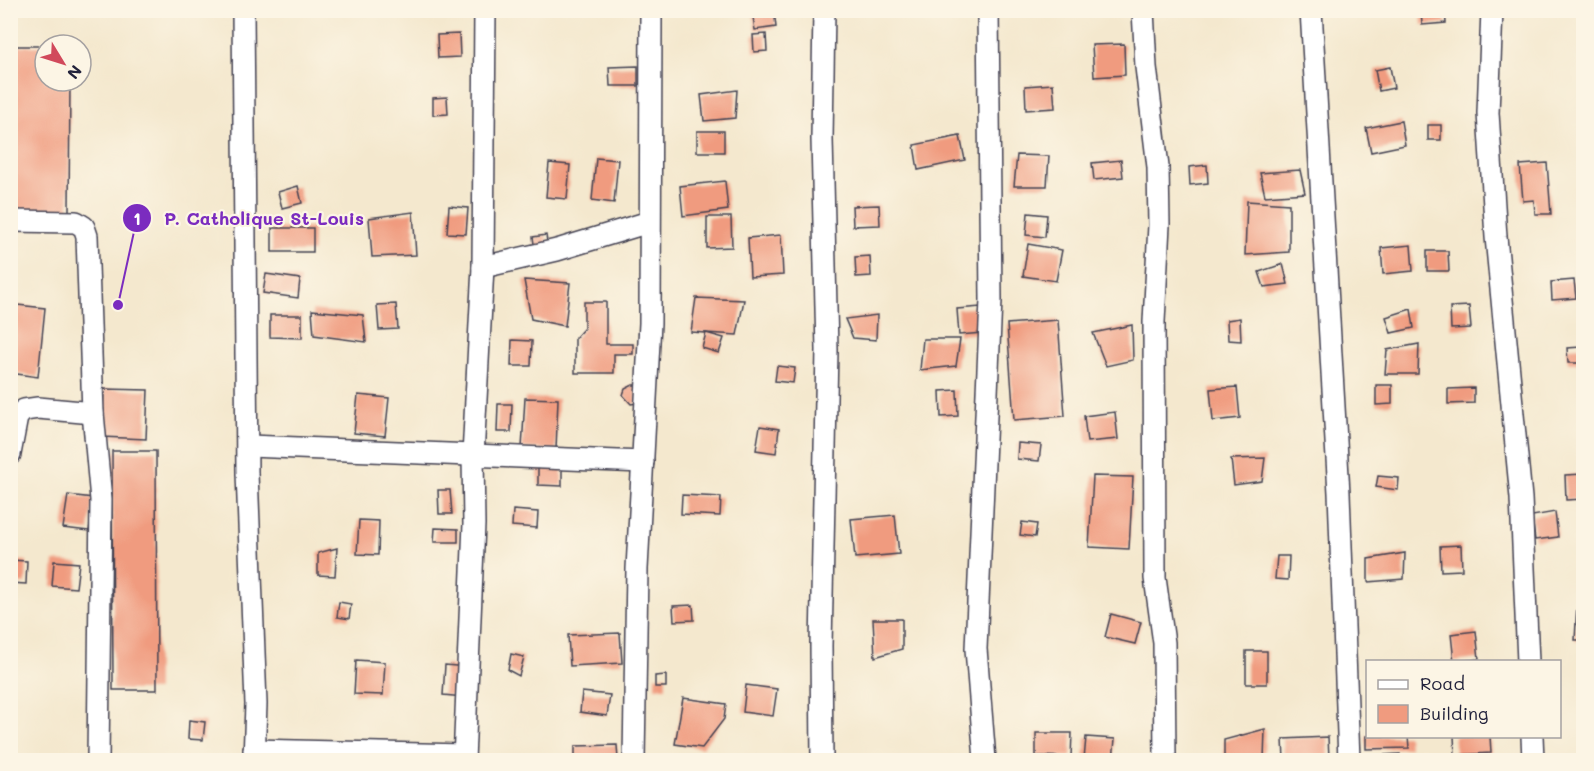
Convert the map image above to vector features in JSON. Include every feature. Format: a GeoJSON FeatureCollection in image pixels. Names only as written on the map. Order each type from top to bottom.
{"type":"FeatureCollection","features":[{"type":"Feature","properties":{"kind":"street"},"geometry":{"type":"LineString","coordinates":[[243,10],[249,446],[247,473],[256,704],[254,755],[464,758],[474,524],[473,456],[483,267],[485,10]]}},
{"type":"Feature","properties":{"kind":"street"},"geometry":{"type":"LineString","coordinates":[[634,760],[637,569],[650,322],[651,10]]}},
{"type":"Feature","properties":{"kind":"street"},"geometry":{"type":"LineString","coordinates":[[822,760],[821,646],[827,350],[822,140],[824,10]]}},
{"type":"Feature","properties":{"kind":"street"},"geometry":{"type":"LineString","coordinates":[[985,760],[976,649],[991,300],[988,10]]}},
{"type":"Feature","properties":{"kind":"street"},"geometry":{"type":"LineString","coordinates":[[1143,10],[1146,67],[1158,167],[1159,225],[1154,322],[1155,578],[1164,643],[1165,760]]}},
{"type":"Feature","properties":{"kind":"street"},"geometry":{"type":"LineString","coordinates":[[1311,10],[1339,493],[1348,760]]}},
{"type":"Feature","properties":{"kind":"street"},"geometry":{"type":"LineString","coordinates":[[1492,10],[1488,112],[1496,237],[1521,498],[1528,660]]}},
{"type":"Feature","properties":{"kind":"street"},"geometry":{"type":"LineString","coordinates":[[10,220],[71,221],[84,227],[87,236],[93,413],[101,500],[98,760]]}},
{"type":"Feature","properties":{"kind":"street"},"geometry":{"type":"LineString","coordinates":[[483,267],[557,250],[649,222]]}},
{"type":"Feature","properties":{"kind":"street"},"geometry":{"type":"LineString","coordinates":[[10,454],[17,417],[24,410],[38,408],[93,413]]}},
{"type":"Feature","properties":{"kind":"street"},"geometry":{"type":"LineString","coordinates":[[249,446],[643,462]]}},
{"type":"Feature","properties":{"kind":"street"},"geometry":{"type":"LineString","coordinates":[[1532,738],[1533,760]]}},
{"type":"Feature","properties":{"kind":"building"},"geometry":{"type":"Polygon","coordinates":[[[752,10],[774,10],[776,27],[755,30],[752,10]]]}},
{"type":"Feature","properties":{"kind":"building"},"geometry":{"type":"Polygon","coordinates":[[[1421,10],[1445,10],[1446,23],[1422,25],[1421,10]]]}},
{"type":"Feature","properties":{"kind":"building"},"geometry":{"type":"Polygon","coordinates":[[[459,34],[460,57],[438,58],[437,35],[459,34]]]}},
{"type":"Feature","properties":{"kind":"building"},"geometry":{"type":"Polygon","coordinates":[[[766,34],[767,51],[754,52],[753,35],[766,34]]]}},
{"type":"Feature","properties":{"kind":"building"},"geometry":{"type":"Polygon","coordinates":[[[1124,44],[1125,75],[1094,77],[1092,45],[1124,44]]]}},
{"type":"Feature","properties":{"kind":"building"},"geometry":{"type":"Polygon","coordinates":[[[11,46],[33,46],[33,93],[70,93],[69,211],[10,211],[11,46]]]}},
{"type":"Feature","properties":{"kind":"building"},"geometry":{"type":"Polygon","coordinates":[[[638,66],[638,86],[610,86],[609,67],[638,66]]]}},
{"type":"Feature","properties":{"kind":"building"},"geometry":{"type":"Polygon","coordinates":[[[1390,67],[1394,88],[1379,91],[1375,70],[1390,67]]]}},
{"type":"Feature","properties":{"kind":"building"},"geometry":{"type":"Polygon","coordinates":[[[1053,84],[1055,108],[1026,110],[1025,86],[1053,84]]]}},
{"type":"Feature","properties":{"kind":"building"},"geometry":{"type":"Polygon","coordinates":[[[737,90],[735,118],[704,121],[701,95],[737,90]]]}},
{"type":"Feature","properties":{"kind":"building"},"geometry":{"type":"Polygon","coordinates":[[[447,97],[448,114],[433,115],[433,98],[447,97]]]}},
{"type":"Feature","properties":{"kind":"building"},"geometry":{"type":"Polygon","coordinates":[[[1401,121],[1405,145],[1371,152],[1366,128],[1401,121]]]}},
{"type":"Feature","properties":{"kind":"building"},"geometry":{"type":"Polygon","coordinates":[[[1428,125],[1441,125],[1441,140],[1428,140],[1428,125]]]}},
{"type":"Feature","properties":{"kind":"building"},"geometry":{"type":"Polygon","coordinates":[[[697,131],[724,131],[724,152],[697,152],[697,131]]]}},
{"type":"Feature","properties":{"kind":"building"},"geometry":{"type":"Polygon","coordinates":[[[960,136],[965,160],[918,170],[914,145],[960,136]]]}},
{"type":"Feature","properties":{"kind":"building"},"geometry":{"type":"Polygon","coordinates":[[[1017,155],[1049,156],[1047,186],[1014,186],[1017,155]]]}},
{"type":"Feature","properties":{"kind":"building"},"geometry":{"type":"Polygon","coordinates":[[[596,158],[618,160],[614,203],[592,200],[596,158]]]}},
{"type":"Feature","properties":{"kind":"building"},"geometry":{"type":"Polygon","coordinates":[[[1121,160],[1123,177],[1094,180],[1092,163],[1121,160]]]}},
{"type":"Feature","properties":{"kind":"building"},"geometry":{"type":"Polygon","coordinates":[[[549,163],[570,165],[567,199],[546,197],[549,163]]]}},
{"type":"Feature","properties":{"kind":"building"},"geometry":{"type":"Polygon","coordinates":[[[1547,163],[1551,214],[1535,214],[1534,200],[1523,201],[1520,165],[1547,163]]]}},
{"type":"Feature","properties":{"kind":"building"},"geometry":{"type":"Polygon","coordinates":[[[1207,165],[1208,183],[1190,185],[1189,167],[1207,165]]]}},
{"type":"Feature","properties":{"kind":"building"},"geometry":{"type":"Polygon","coordinates":[[[1300,170],[1305,193],[1265,196],[1260,173],[1300,170]]]}},
{"type":"Feature","properties":{"kind":"building"},"geometry":{"type":"Polygon","coordinates":[[[725,181],[728,210],[683,216],[680,186],[725,181]]]}},
{"type":"Feature","properties":{"kind":"building"},"geometry":{"type":"Polygon","coordinates":[[[298,186],[302,203],[282,208],[278,192],[298,186]]]}},
{"type":"Feature","properties":{"kind":"building"},"geometry":{"type":"Polygon","coordinates":[[[1247,201],[1289,204],[1289,252],[1245,255],[1247,201]]]}},
{"type":"Feature","properties":{"kind":"building"},"geometry":{"type":"Polygon","coordinates":[[[879,205],[880,225],[853,226],[852,206],[879,205]]]}},
{"type":"Feature","properties":{"kind":"building"},"geometry":{"type":"Polygon","coordinates":[[[449,206],[468,208],[466,234],[447,233],[449,206]]]}},
{"type":"Feature","properties":{"kind":"building"},"geometry":{"type":"Polygon","coordinates":[[[413,212],[416,255],[372,257],[369,218],[413,212]]]}},
{"type":"Feature","properties":{"kind":"building"},"geometry":{"type":"Polygon","coordinates":[[[1028,213],[1047,215],[1045,237],[1026,235],[1028,213]]]}},
{"type":"Feature","properties":{"kind":"building"},"geometry":{"type":"Polygon","coordinates":[[[707,217],[731,217],[732,247],[707,248],[707,217]]]}},
{"type":"Feature","properties":{"kind":"building"},"geometry":{"type":"Polygon","coordinates":[[[272,228],[313,228],[313,252],[272,252],[272,228]]]}},
{"type":"Feature","properties":{"kind":"building"},"geometry":{"type":"Polygon","coordinates":[[[546,235],[548,249],[535,251],[533,237],[546,235]]]}},
{"type":"Feature","properties":{"kind":"building"},"geometry":{"type":"Polygon","coordinates":[[[781,235],[783,275],[750,277],[748,238],[781,235]]]}},
{"type":"Feature","properties":{"kind":"building"},"geometry":{"type":"Polygon","coordinates":[[[1028,244],[1062,250],[1056,281],[1023,276],[1028,244]]]}},
{"type":"Feature","properties":{"kind":"building"},"geometry":{"type":"Polygon","coordinates":[[[1411,245],[1413,271],[1383,274],[1381,248],[1411,245]]]}},
{"type":"Feature","properties":{"kind":"building"},"geometry":{"type":"Polygon","coordinates":[[[1427,251],[1448,251],[1449,271],[1427,271],[1427,251]]]}},
{"type":"Feature","properties":{"kind":"building"},"geometry":{"type":"Polygon","coordinates":[[[870,256],[871,276],[856,277],[855,257],[870,256]]]}},
{"type":"Feature","properties":{"kind":"building"},"geometry":{"type":"Polygon","coordinates":[[[1283,264],[1288,284],[1264,287],[1259,272],[1283,264]]]}},
{"type":"Feature","properties":{"kind":"building"},"geometry":{"type":"Polygon","coordinates":[[[266,274],[300,279],[298,298],[263,293],[266,274]]]}},
{"type":"Feature","properties":{"kind":"building"},"geometry":{"type":"Polygon","coordinates":[[[524,280],[570,283],[565,326],[531,319],[524,280]]]}},
{"type":"Feature","properties":{"kind":"building"},"geometry":{"type":"Polygon","coordinates":[[[1574,280],[1576,298],[1552,300],[1551,282],[1574,280]]]}},
{"type":"Feature","properties":{"kind":"building"},"geometry":{"type":"Polygon","coordinates":[[[696,298],[744,300],[737,335],[691,332],[696,298]]]}},
{"type":"Feature","properties":{"kind":"building"},"geometry":{"type":"Polygon","coordinates":[[[584,302],[606,302],[606,344],[633,344],[633,354],[614,354],[614,373],[575,373],[575,338],[584,328],[584,302]]]}},
{"type":"Feature","properties":{"kind":"building"},"geometry":{"type":"Polygon","coordinates":[[[396,304],[398,329],[379,330],[377,305],[396,304]]]}},
{"type":"Feature","properties":{"kind":"building"},"geometry":{"type":"Polygon","coordinates":[[[17,305],[45,308],[38,377],[10,373],[10,332],[14,332],[17,305]]]}},
{"type":"Feature","properties":{"kind":"building"},"geometry":{"type":"Polygon","coordinates":[[[1469,306],[1471,328],[1451,329],[1450,307],[1469,306]]]}},
{"type":"Feature","properties":{"kind":"building"},"geometry":{"type":"Polygon","coordinates":[[[981,307],[983,333],[959,335],[957,309],[981,307]]]}},
{"type":"Feature","properties":{"kind":"building"},"geometry":{"type":"Polygon","coordinates":[[[1411,309],[1414,328],[1391,333],[1386,317],[1411,309]]]}},
{"type":"Feature","properties":{"kind":"building"},"geometry":{"type":"Polygon","coordinates":[[[312,310],[363,315],[366,342],[314,335],[312,310]]]}},
{"type":"Feature","properties":{"kind":"building"},"geometry":{"type":"Polygon","coordinates":[[[270,315],[302,315],[302,338],[270,337],[270,315]]]}},
{"type":"Feature","properties":{"kind":"building"},"geometry":{"type":"Polygon","coordinates":[[[877,315],[876,340],[853,338],[845,319],[877,315]]]}},
{"type":"Feature","properties":{"kind":"building"},"geometry":{"type":"Polygon","coordinates":[[[1240,318],[1241,341],[1228,340],[1227,320],[1240,318]]]}},
{"type":"Feature","properties":{"kind":"building"},"geometry":{"type":"Polygon","coordinates":[[[1058,320],[1065,416],[1014,420],[1007,324],[1058,320]]]}},
{"type":"Feature","properties":{"kind":"building"},"geometry":{"type":"Polygon","coordinates":[[[1132,325],[1133,360],[1106,366],[1093,333],[1132,325]]]}},
{"type":"Feature","properties":{"kind":"building"},"geometry":{"type":"Polygon","coordinates":[[[706,333],[724,338],[719,353],[702,348],[706,333]]]}},
{"type":"Feature","properties":{"kind":"building"},"geometry":{"type":"Polygon","coordinates":[[[923,339],[960,339],[956,366],[920,370],[923,339]]]}},
{"type":"Feature","properties":{"kind":"building"},"geometry":{"type":"Polygon","coordinates":[[[512,340],[532,341],[531,366],[511,366],[512,340]]]}},
{"type":"Feature","properties":{"kind":"building"},"geometry":{"type":"Polygon","coordinates":[[[1419,344],[1418,374],[1385,374],[1387,350],[1419,344]]]}},
{"type":"Feature","properties":{"kind":"building"},"geometry":{"type":"Polygon","coordinates":[[[1581,347],[1582,363],[1568,363],[1567,348],[1581,347]]]}},
{"type":"Feature","properties":{"kind":"building"},"geometry":{"type":"Polygon","coordinates":[[[777,366],[795,368],[793,383],[775,381],[777,366]]]}},
{"type":"Feature","properties":{"kind":"building"},"geometry":{"type":"Polygon","coordinates":[[[636,385],[637,403],[631,404],[623,395],[625,389],[636,385]]]}},
{"type":"Feature","properties":{"kind":"building"},"geometry":{"type":"Polygon","coordinates":[[[1376,385],[1392,385],[1392,404],[1376,405],[1376,385]]]}},
{"type":"Feature","properties":{"kind":"building"},"geometry":{"type":"Polygon","coordinates":[[[1237,387],[1240,418],[1213,421],[1210,389],[1237,387]]]}},
{"type":"Feature","properties":{"kind":"building"},"geometry":{"type":"Polygon","coordinates":[[[1474,388],[1474,403],[1448,404],[1448,389],[1474,388]]]}},
{"type":"Feature","properties":{"kind":"building"},"geometry":{"type":"Polygon","coordinates":[[[104,389],[148,390],[146,439],[102,437],[104,389]]]}},
{"type":"Feature","properties":{"kind":"building"},"geometry":{"type":"Polygon","coordinates":[[[957,390],[958,416],[941,417],[940,391],[957,390]]]}},
{"type":"Feature","properties":{"kind":"building"},"geometry":{"type":"Polygon","coordinates":[[[358,395],[389,398],[385,436],[354,433],[358,395]]]}},
{"type":"Feature","properties":{"kind":"building"},"geometry":{"type":"Polygon","coordinates":[[[525,398],[558,399],[556,450],[522,448],[525,398]]]}},
{"type":"Feature","properties":{"kind":"building"},"geometry":{"type":"Polygon","coordinates":[[[498,404],[512,404],[511,432],[497,432],[498,404]]]}},
{"type":"Feature","properties":{"kind":"building"},"geometry":{"type":"Polygon","coordinates":[[[1115,412],[1118,439],[1087,442],[1084,416],[1115,412]]]}},
{"type":"Feature","properties":{"kind":"building"},"geometry":{"type":"Polygon","coordinates":[[[760,426],[779,429],[776,453],[756,450],[760,426]]]}},
{"type":"Feature","properties":{"kind":"building"},"geometry":{"type":"Polygon","coordinates":[[[1018,443],[1041,445],[1039,461],[1017,459],[1018,443]]]}},
{"type":"Feature","properties":{"kind":"building"},"geometry":{"type":"Polygon","coordinates":[[[112,451],[156,451],[157,690],[113,690],[112,451]]]}},
{"type":"Feature","properties":{"kind":"building"},"geometry":{"type":"Polygon","coordinates":[[[1265,458],[1262,481],[1234,485],[1231,459],[1265,458]]]}},
{"type":"Feature","properties":{"kind":"building"},"geometry":{"type":"Polygon","coordinates":[[[538,464],[562,465],[562,486],[538,485],[538,464]]]}},
{"type":"Feature","properties":{"kind":"building"},"geometry":{"type":"Polygon","coordinates":[[[1584,474],[1584,499],[1566,500],[1565,475],[1584,474]]]}},
{"type":"Feature","properties":{"kind":"building"},"geometry":{"type":"Polygon","coordinates":[[[1093,476],[1133,477],[1129,549],[1089,547],[1093,476]]]}},
{"type":"Feature","properties":{"kind":"building"},"geometry":{"type":"Polygon","coordinates":[[[1378,476],[1399,478],[1398,490],[1376,487],[1378,476]]]}},
{"type":"Feature","properties":{"kind":"building"},"geometry":{"type":"Polygon","coordinates":[[[438,490],[450,490],[452,514],[439,514],[438,490]]]}},
{"type":"Feature","properties":{"kind":"building"},"geometry":{"type":"Polygon","coordinates":[[[68,495],[93,498],[89,531],[63,528],[68,495]]]}},
{"type":"Feature","properties":{"kind":"building"},"geometry":{"type":"Polygon","coordinates":[[[682,495],[721,497],[720,516],[681,514],[682,495]]]}},
{"type":"Feature","properties":{"kind":"building"},"geometry":{"type":"Polygon","coordinates":[[[513,510],[538,512],[537,528],[512,526],[513,510]]]}},
{"type":"Feature","properties":{"kind":"building"},"geometry":{"type":"Polygon","coordinates":[[[1555,512],[1558,537],[1535,540],[1532,516],[1555,512]]]}},
{"type":"Feature","properties":{"kind":"building"},"geometry":{"type":"Polygon","coordinates":[[[895,515],[899,554],[855,558],[851,519],[895,515]]]}},
{"type":"Feature","properties":{"kind":"building"},"geometry":{"type":"Polygon","coordinates":[[[359,520],[379,521],[378,555],[357,554],[359,520]]]}},
{"type":"Feature","properties":{"kind":"building"},"geometry":{"type":"Polygon","coordinates":[[[1022,522],[1037,524],[1035,537],[1020,535],[1022,522]]]}},
{"type":"Feature","properties":{"kind":"building"},"geometry":{"type":"Polygon","coordinates":[[[435,528],[458,529],[458,542],[434,542],[435,528]]]}},
{"type":"Feature","properties":{"kind":"building"},"geometry":{"type":"Polygon","coordinates":[[[1461,545],[1462,570],[1441,571],[1440,546],[1461,545]]]}},
{"type":"Feature","properties":{"kind":"building"},"geometry":{"type":"Polygon","coordinates":[[[337,548],[335,576],[318,575],[318,553],[337,548]]]}},
{"type":"Feature","properties":{"kind":"building"},"geometry":{"type":"Polygon","coordinates":[[[1405,553],[1404,579],[1368,582],[1368,559],[1405,553]]]}},
{"type":"Feature","properties":{"kind":"building"},"geometry":{"type":"Polygon","coordinates":[[[1277,556],[1289,556],[1288,580],[1275,579],[1277,556]]]}},
{"type":"Feature","properties":{"kind":"building"},"geometry":{"type":"Polygon","coordinates":[[[10,560],[27,561],[26,584],[10,583],[10,560]]]}},
{"type":"Feature","properties":{"kind":"building"},"geometry":{"type":"Polygon","coordinates":[[[54,561],[79,563],[76,588],[52,586],[54,561]]]}},
{"type":"Feature","properties":{"kind":"building"},"geometry":{"type":"Polygon","coordinates":[[[339,602],[351,604],[349,619],[337,617],[339,602]]]}},
{"type":"Feature","properties":{"kind":"building"},"geometry":{"type":"Polygon","coordinates":[[[1577,604],[1584,605],[1584,640],[1575,640],[1577,604]]]}},
{"type":"Feature","properties":{"kind":"building"},"geometry":{"type":"Polygon","coordinates":[[[693,605],[694,620],[674,621],[673,606],[693,605]]]}},
{"type":"Feature","properties":{"kind":"building"},"geometry":{"type":"Polygon","coordinates":[[[1111,614],[1141,622],[1135,644],[1105,637],[1111,614]]]}},
{"type":"Feature","properties":{"kind":"building"},"geometry":{"type":"Polygon","coordinates":[[[873,619],[902,619],[902,649],[875,657],[873,619]]]}},
{"type":"Feature","properties":{"kind":"building"},"geometry":{"type":"Polygon","coordinates":[[[1476,631],[1479,659],[1454,660],[1451,634],[1476,631]]]}},
{"type":"Feature","properties":{"kind":"building"},"geometry":{"type":"Polygon","coordinates":[[[620,633],[622,663],[570,666],[568,635],[620,633]]]}},
{"type":"Feature","properties":{"kind":"building"},"geometry":{"type":"Polygon","coordinates":[[[1246,651],[1267,651],[1267,684],[1246,684],[1246,651]]]}},
{"type":"Feature","properties":{"kind":"building"},"geometry":{"type":"Polygon","coordinates":[[[511,654],[524,657],[519,676],[508,670],[511,654]]]}},
{"type":"Feature","properties":{"kind":"building"},"geometry":{"type":"Polygon","coordinates":[[[356,660],[385,662],[383,695],[354,694],[356,660]]]}},
{"type":"Feature","properties":{"kind":"building"},"geometry":{"type":"Polygon","coordinates":[[[445,665],[467,667],[464,697],[443,695],[445,665]]]}},
{"type":"Feature","properties":{"kind":"building"},"geometry":{"type":"Polygon","coordinates":[[[666,675],[666,687],[655,687],[655,676],[666,675]]]}},
{"type":"Feature","properties":{"kind":"building"},"geometry":{"type":"Polygon","coordinates":[[[746,685],[777,689],[773,716],[743,712],[746,685]]]}},
{"type":"Feature","properties":{"kind":"building"},"geometry":{"type":"Polygon","coordinates":[[[582,692],[610,695],[607,716],[580,712],[582,692]]]}},
{"type":"Feature","properties":{"kind":"building"},"geometry":{"type":"Polygon","coordinates":[[[683,698],[726,704],[724,719],[702,748],[675,744],[683,698]]]}},
{"type":"Feature","properties":{"kind":"building"},"geometry":{"type":"Polygon","coordinates":[[[189,720],[205,722],[203,740],[188,739],[189,720]]]}},
{"type":"Feature","properties":{"kind":"building"},"geometry":{"type":"Polygon","coordinates":[[[1265,729],[1264,760],[1224,760],[1224,740],[1265,729]]]}},
{"type":"Feature","properties":{"kind":"building"},"geometry":{"type":"Polygon","coordinates":[[[1036,733],[1072,733],[1071,757],[1036,756],[1036,733]]]}},
{"type":"Feature","properties":{"kind":"building"},"geometry":{"type":"Polygon","coordinates":[[[1086,737],[1115,739],[1113,760],[1084,760],[1086,737]]]}},
{"type":"Feature","properties":{"kind":"building"},"geometry":{"type":"Polygon","coordinates":[[[1328,737],[1329,758],[1284,760],[1283,739],[1328,737]]]}},
{"type":"Feature","properties":{"kind":"building"},"geometry":{"type":"Polygon","coordinates":[[[1366,738],[1408,738],[1409,748],[1366,749],[1366,738]]]}},
{"type":"Feature","properties":{"kind":"building"},"geometry":{"type":"Polygon","coordinates":[[[1454,738],[1490,738],[1491,753],[1455,755],[1454,738]]]}},
{"type":"Feature","properties":{"kind":"building"},"geometry":{"type":"Polygon","coordinates":[[[617,745],[618,760],[575,760],[575,746],[617,745]]]}},
{"type":"Feature","properties":{"kind":"building"},"geometry":{"type":"Polygon","coordinates":[[[1400,754],[1401,760],[1382,760],[1382,755],[1400,754]]]}},
{"type":"Feature","properties":{"kind":"place","name":"P. Catholique St-Louis"},"geometry":{"type":"Point","coordinates":[118,305]}}]}
